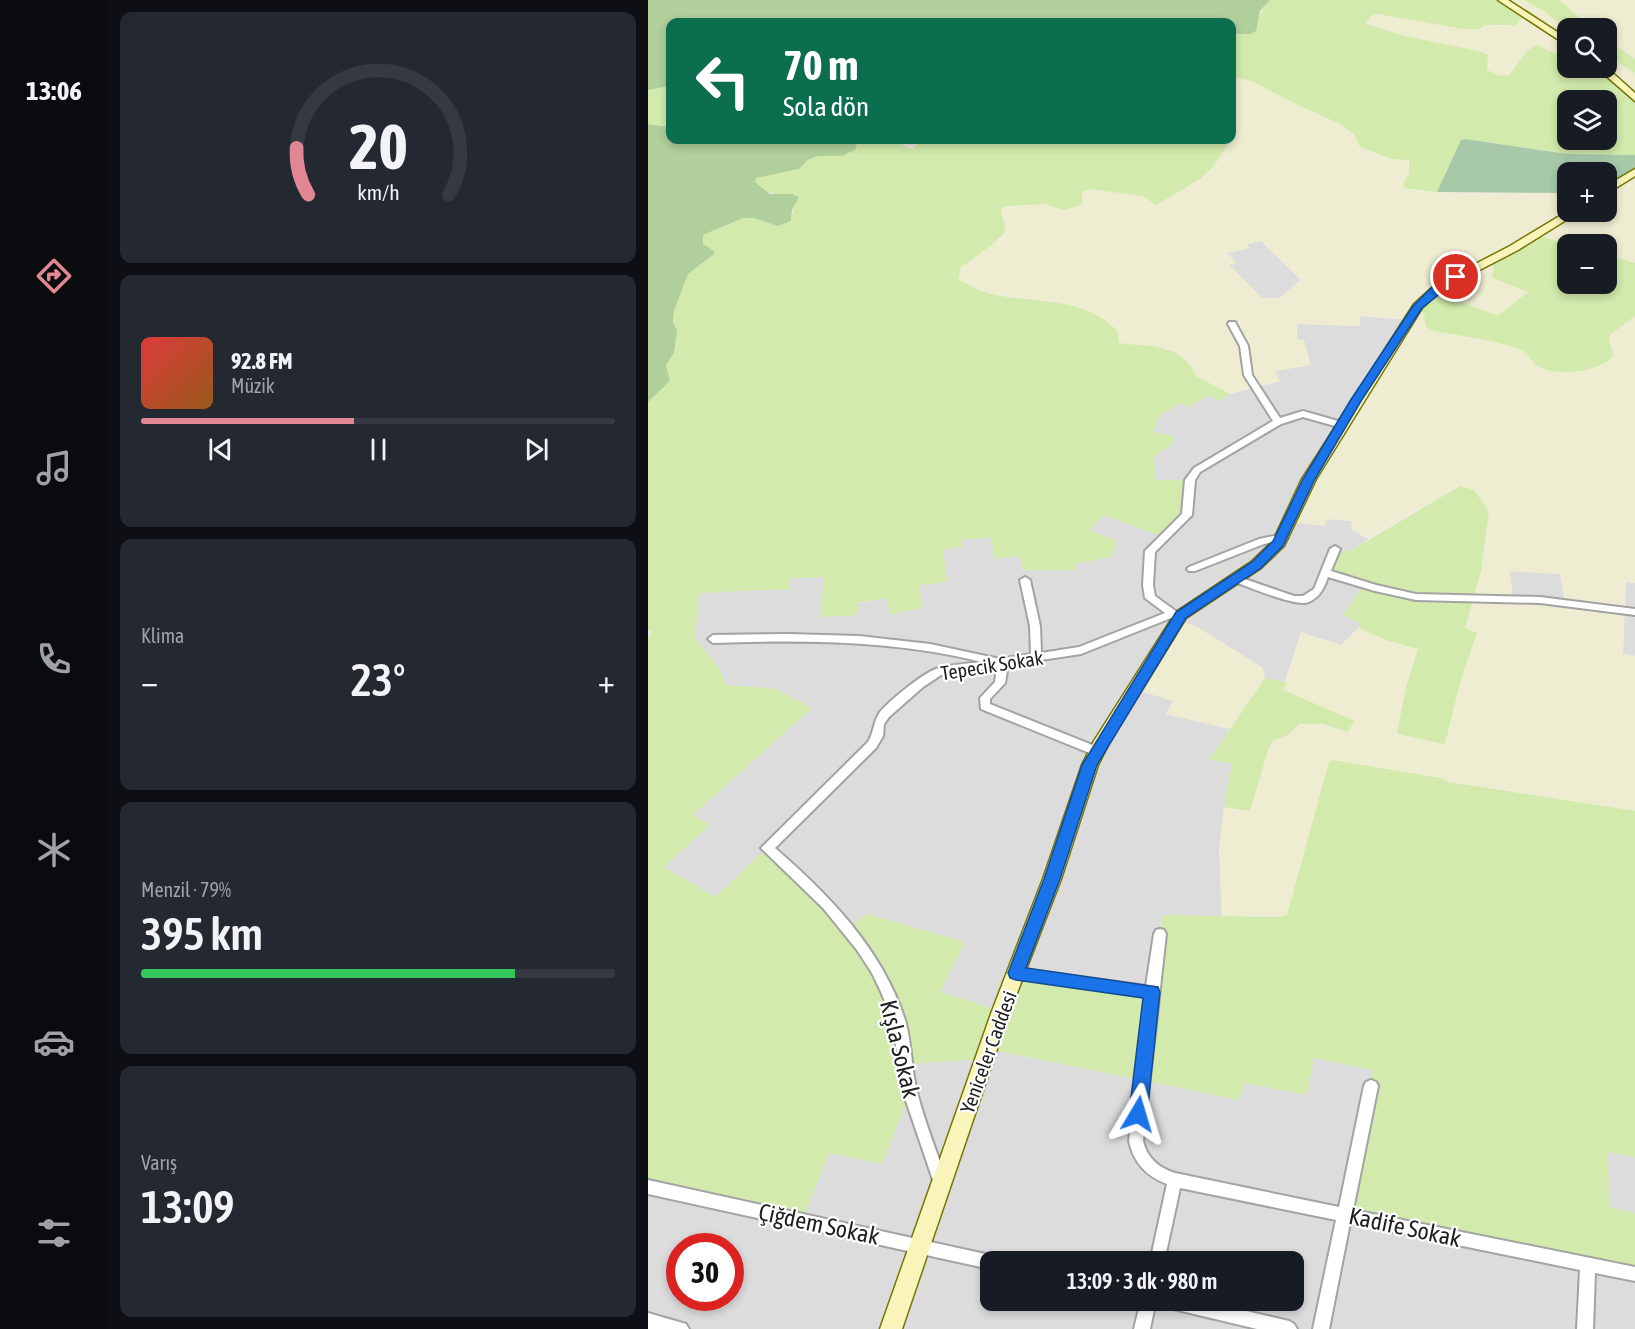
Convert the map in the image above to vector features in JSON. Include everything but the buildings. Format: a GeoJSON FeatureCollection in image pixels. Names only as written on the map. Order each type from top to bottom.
{"type":"FeatureCollection","features":[{"type":"Feature","properties":{"kind":"street"},"geometry":{"type":"LineString","coordinates":[[1502,0],[1557,37]]}},
{"type":"Feature","properties":{"kind":"street"},"geometry":{"type":"LineString","coordinates":[[1613,78],[1635,98]]}},
{"type":"Feature","properties":{"kind":"street"},"geometry":{"type":"LineString","coordinates":[[1617,183],[1635,172]]}},
{"type":"Feature","properties":{"kind":"street","name":"Yeniceler Caddesi"},"geometry":{"type":"LineString","coordinates":[[891,1329],[1096,751],[1177,615],[1236,579],[1265,558],[1283,537],[1309,479],[1418,306],[1439,287],[1514,248],[1557,222]]}},
{"type":"Feature","properties":{"kind":"street"},"geometry":{"type":"LineString","coordinates":[[1232,324],[1244,346],[1245,367],[1251,383],[1278,422]]}},
{"type":"Feature","properties":{"kind":"street"},"geometry":{"type":"LineString","coordinates":[[1177,615],[1150,598],[1148,585],[1150,551],[1187,515],[1190,480],[1197,470],[1278,422],[1304,414],[1342,425]]}},
{"type":"Feature","properties":{"kind":"street"},"geometry":{"type":"LineString","coordinates":[[1192,569],[1262,541],[1283,537]]}},
{"type":"Feature","properties":{"kind":"street"},"geometry":{"type":"LineString","coordinates":[[1236,579],[1293,599],[1305,600],[1318,591],[1335,549]]}},
{"type":"Feature","properties":{"kind":"street"},"geometry":{"type":"LineString","coordinates":[[1325,573],[1416,597],[1540,600],[1635,612]]}},
{"type":"Feature","properties":{"kind":"street"},"geometry":{"type":"LineString","coordinates":[[1025,580],[1035,626],[1036,658]]}},
{"type":"Feature","properties":{"kind":"street","name":"Tepecik Sokak"},"geometry":{"type":"LineString","coordinates":[[767,848],[872,745],[879,736],[879,724],[885,714],[929,676],[950,668],[1036,658],[1100,644],[1177,615]]}},
{"type":"Feature","properties":{"kind":"street"},"geometry":{"type":"LineString","coordinates":[[713,639],[795,637],[882,640],[920,644],[1003,663],[1000,683],[985,698],[985,706],[1096,751]]}},
{"type":"Feature","properties":{"kind":"street","name":"Kışla Sokak"},"geometry":{"type":"LineString","coordinates":[[767,848],[829,904],[861,946],[883,983],[898,1021],[912,1100],[941,1183]]}},
{"type":"Feature","properties":{"kind":"street"},"geometry":{"type":"LineString","coordinates":[[1159,1251],[1174,1180],[1161,1174],[1143,1160],[1136,1141],[1160,934]]}},
{"type":"Feature","properties":{"kind":"street"},"geometry":{"type":"LineString","coordinates":[[1016,973],[1152,992]]}},
{"type":"Feature","properties":{"kind":"street"},"geometry":{"type":"LineString","coordinates":[[1321,1329],[1371,1086]]}},
{"type":"Feature","properties":{"kind":"street","name":"Kadife Sokak"},"geometry":{"type":"LineString","coordinates":[[1174,1180],[1635,1274]]}},
{"type":"Feature","properties":{"kind":"street","name":"Çiğdem Sokak"},"geometry":{"type":"LineString","coordinates":[[648,1187],[980,1260]]}},
{"type":"Feature","properties":{"kind":"street"},"geometry":{"type":"LineString","coordinates":[[1585,1329],[1588,1265]]}},
{"type":"Feature","properties":{"kind":"street"},"geometry":{"type":"LineString","coordinates":[[1142,1329],[1146,1311]]}},
{"type":"Feature","properties":{"kind":"street"},"geometry":{"type":"LineString","coordinates":[[1212,1311],[1289,1329]]}},
{"type":"Feature","properties":{"kind":"street"},"geometry":{"type":"LineString","coordinates":[[648,1321],[681,1329]]}},
{"type":"Feature","properties":{"kind":"shaded area"},"geometry":{"type":"Polygon","coordinates":[[[1261,241],[1301,280],[1279,298],[1262,298],[1229,265],[1236,263],[1227,253],[1249,248],[1246,244],[1261,241]]]}},
{"type":"Feature","properties":{"kind":"shaded area"},"geometry":{"type":"Polygon","coordinates":[[[1360,316],[1409,320],[1342,425],[1325,526],[1327,519],[1352,521],[1352,530],[1368,539],[1350,551],[1365,585],[1362,624],[1341,645],[1301,633],[1287,682],[1265,678],[1262,667],[1134,689],[1174,701],[1166,714],[1230,729],[1210,759],[1232,763],[1219,849],[1222,916],[1162,915],[1152,992],[1001,1011],[939,992],[965,942],[848,927],[715,897],[663,867],[709,825],[693,815],[812,708],[776,689],[726,685],[718,666],[695,639],[699,593],[788,589],[790,578],[825,577],[857,604],[886,598],[890,614],[919,585],[943,549],[961,540],[991,537],[1020,556],[1023,570],[1076,570],[1074,564],[1089,531],[1104,515],[1163,537],[1181,480],[1155,480],[1154,457],[1173,443],[1174,436],[1153,433],[1160,415],[1181,402],[1189,407],[1208,395],[1219,400],[1230,394],[1280,381],[1274,371],[1310,365],[1297,339],[1297,324],[1359,326],[1360,316]]]}},
{"type":"Feature","properties":{"kind":"shaded area"},"geometry":{"type":"Polygon","coordinates":[[[1509,571],[1560,574],[1565,602],[1513,599],[1509,571]]]}},
{"type":"Feature","properties":{"kind":"shaded area"},"geometry":{"type":"Polygon","coordinates":[[[1626,582],[1635,583],[1635,656],[1623,654],[1626,582]]]}},
{"type":"Feature","properties":{"kind":"shaded area"},"geometry":{"type":"Polygon","coordinates":[[[988,1049],[1239,1100],[1245,1083],[1313,1058],[1373,1070],[1371,1086],[1635,1274],[1635,1329],[648,1329],[648,1187],[829,1153],[904,1064],[984,1059],[988,1049]]]}},
{"type":"Feature","properties":{"kind":"shaded area"},"geometry":{"type":"Polygon","coordinates":[[[1608,1151],[1635,1157],[1635,1213],[1609,1208],[1608,1151]]]}},
{"type":"Feature","properties":{"kind":"green space"},"geometry":{"type":"Polygon","coordinates":[[[648,0],[1270,0],[1260,11],[1256,31],[1250,34],[1236,34],[1236,18],[666,18],[666,87],[648,90],[648,0]]]}},
{"type":"Feature","properties":{"kind":"green space"},"geometry":{"type":"Polygon","coordinates":[[[1270,0],[1502,0],[1525,15],[1515,25],[1484,25],[1480,29],[1463,29],[1378,14],[1371,16],[1366,24],[1405,36],[1483,52],[1488,55],[1487,70],[1500,76],[1509,75],[1528,50],[1537,45],[1557,54],[1557,78],[1613,78],[1635,98],[1635,155],[1567,154],[1465,139],[1461,141],[1437,192],[1405,188],[1403,183],[1409,174],[1409,160],[1391,159],[1360,147],[1354,134],[1340,124],[1252,81],[1236,78],[1236,34],[1250,34],[1270,0]]]}},
{"type":"Feature","properties":{"kind":"green space"},"geometry":{"type":"Polygon","coordinates":[[[1502,0],[1524,0],[1557,21],[1557,54],[1528,50],[1509,75],[1500,76],[1487,70],[1488,55],[1483,53],[1405,36],[1366,24],[1371,16],[1384,14],[1462,29],[1484,25],[1506,27],[1502,0]]]}},
{"type":"Feature","properties":{"kind":"green space"},"geometry":{"type":"Polygon","coordinates":[[[1524,0],[1559,0],[1580,18],[1557,18],[1557,22],[1546,12],[1524,0]]]}},
{"type":"Feature","properties":{"kind":"green space"},"geometry":{"type":"Polygon","coordinates":[[[1559,0],[1635,0],[1635,59],[1617,46],[1617,18],[1580,18],[1559,0]]]}},
{"type":"Feature","properties":{"kind":"green space"},"geometry":{"type":"Polygon","coordinates":[[[1617,47],[1635,59],[1635,73],[1617,62],[1617,47]]]}},
{"type":"Feature","properties":{"kind":"green space"},"geometry":{"type":"Polygon","coordinates":[[[1617,62],[1635,73],[1635,98],[1616,78],[1617,62]]]}},
{"type":"Feature","properties":{"kind":"green space"},"geometry":{"type":"Polygon","coordinates":[[[1236,78],[1252,81],[1340,124],[1355,134],[1360,147],[1369,152],[1391,159],[1409,160],[1409,174],[1403,184],[1405,188],[1454,193],[1557,193],[1557,222],[1617,222],[1617,184],[1635,172],[1635,583],[1625,582],[1623,654],[1635,656],[1635,811],[1448,782],[1441,778],[1332,760],[1329,763],[1287,915],[1279,917],[1222,916],[1219,849],[1224,807],[1250,811],[1268,750],[1274,740],[1288,735],[1299,724],[1308,722],[1347,732],[1339,715],[1282,690],[1301,632],[1341,645],[1359,628],[1386,640],[1418,648],[1406,687],[1397,734],[1445,744],[1461,679],[1477,633],[1465,628],[1481,571],[1488,529],[1420,507],[1368,539],[1352,530],[1351,521],[1327,519],[1325,526],[1289,522],[1409,320],[1361,316],[1359,326],[1297,324],[1297,339],[1304,340],[1311,365],[1275,371],[1280,381],[1230,394],[1196,376],[1192,365],[1184,357],[1170,350],[1119,343],[1114,328],[1100,318],[1056,302],[992,294],[958,279],[961,267],[972,261],[982,250],[1003,238],[1005,233],[1001,208],[1045,204],[1065,210],[1083,202],[1082,192],[1090,189],[1144,196],[1153,205],[1200,179],[1213,167],[1229,144],[1236,144],[1236,78]],[[1261,241],[1247,244],[1250,248],[1227,253],[1236,263],[1229,265],[1262,298],[1279,298],[1301,280],[1261,241]],[[1510,571],[1513,599],[1565,602],[1560,574],[1510,571]]]}},
{"type":"Feature","properties":{"kind":"green space"},"geometry":{"type":"Polygon","coordinates":[[[666,87],[666,126],[648,124],[648,90],[666,87]]]}},
{"type":"Feature","properties":{"kind":"green space"},"geometry":{"type":"Polygon","coordinates":[[[648,124],[666,126],[666,144],[857,144],[855,150],[842,156],[817,156],[808,160],[799,169],[756,178],[755,182],[770,194],[792,194],[799,197],[792,210],[791,221],[778,226],[753,218],[743,218],[703,235],[703,244],[714,251],[714,254],[688,274],[674,311],[673,322],[677,330],[674,353],[666,365],[670,381],[648,402],[648,124]]]}},
{"type":"Feature","properties":{"kind":"green space"},"geometry":{"type":"Polygon","coordinates":[[[1461,140],[1567,154],[1635,155],[1635,172],[1617,184],[1617,162],[1557,162],[1557,193],[1437,192],[1461,140]]]}},
{"type":"Feature","properties":{"kind":"green space"},"geometry":{"type":"Polygon","coordinates":[[[858,144],[900,144],[912,149],[918,144],[1228,144],[1213,167],[1200,179],[1156,205],[1143,196],[1090,189],[1082,192],[1082,204],[1065,210],[1045,204],[1001,208],[1005,232],[961,267],[958,279],[992,294],[1059,303],[1091,312],[1105,320],[1118,332],[1119,343],[1153,346],[1174,352],[1183,357],[1196,376],[1230,394],[1219,401],[1208,395],[1189,407],[1181,403],[1160,415],[1153,432],[1174,436],[1173,443],[1154,457],[1155,480],[1190,480],[1189,511],[1163,537],[1104,515],[1089,530],[1117,541],[1111,557],[1074,564],[1076,570],[1023,570],[1020,556],[995,559],[991,537],[961,540],[962,547],[943,549],[947,582],[919,585],[922,608],[890,614],[886,598],[858,603],[856,615],[820,617],[824,577],[790,578],[789,589],[699,593],[695,639],[718,666],[726,685],[776,689],[812,708],[693,815],[710,825],[664,867],[715,897],[767,848],[848,927],[868,914],[965,942],[940,992],[1001,1011],[1016,973],[1152,992],[1162,915],[1279,917],[1287,915],[1329,762],[1333,760],[1441,778],[1448,782],[1635,811],[1635,1157],[1608,1152],[1609,1207],[1635,1213],[1635,1274],[1345,1214],[1373,1070],[1314,1058],[1307,1095],[1245,1083],[1239,1100],[989,1049],[985,1059],[905,1064],[910,1091],[883,1164],[829,1153],[802,1221],[648,1187],[648,638],[652,632],[648,630],[648,402],[670,381],[666,365],[674,353],[677,330],[673,322],[674,311],[688,274],[714,254],[714,251],[703,245],[703,235],[743,218],[753,218],[778,226],[791,221],[794,207],[783,195],[771,193],[761,187],[755,182],[756,178],[799,169],[811,158],[823,154],[847,155],[858,144]]]}},
{"type":"Feature","properties":{"kind":"green space"},"geometry":{"type":"Polygon","coordinates":[[[1535,235],[1557,241],[1557,294],[1617,294],[1617,258],[1635,263],[1635,316],[1611,334],[1609,338],[1613,356],[1598,366],[1575,372],[1551,371],[1541,368],[1525,352],[1513,347],[1435,331],[1426,327],[1424,314],[1417,307],[1433,291],[1498,316],[1528,292],[1492,278],[1494,267],[1489,261],[1535,235]]]}},
{"type":"Feature","properties":{"kind":"green space"},"geometry":{"type":"Polygon","coordinates":[[[1460,486],[1474,490],[1489,511],[1481,571],[1465,628],[1477,633],[1461,679],[1445,744],[1397,734],[1406,687],[1418,649],[1386,640],[1359,628],[1361,624],[1343,615],[1364,585],[1325,573],[1334,551],[1350,551],[1460,486]]]}},
{"type":"Feature","properties":{"kind":"green space"},"geometry":{"type":"Polygon","coordinates":[[[1182,622],[1194,625],[1262,667],[1265,678],[1230,729],[1166,714],[1173,701],[1134,689],[1182,622]]]}},
{"type":"Feature","properties":{"kind":"green space"},"geometry":{"type":"Polygon","coordinates":[[[1265,678],[1287,682],[1283,690],[1355,721],[1347,732],[1323,724],[1299,724],[1288,735],[1274,740],[1268,750],[1250,811],[1224,807],[1232,763],[1209,760],[1265,678]]]}},
{"type":"Feature","properties":{"kind":"route"},"geometry":{"type":"LineString","coordinates":[[1138,1114],[1152,992],[1016,973],[1052,879],[1090,765],[1096,751],[1175,622],[1191,607],[1256,565],[1279,543],[1309,479],[1356,401],[1418,306],[1433,291],[1456,277]]}}]}
